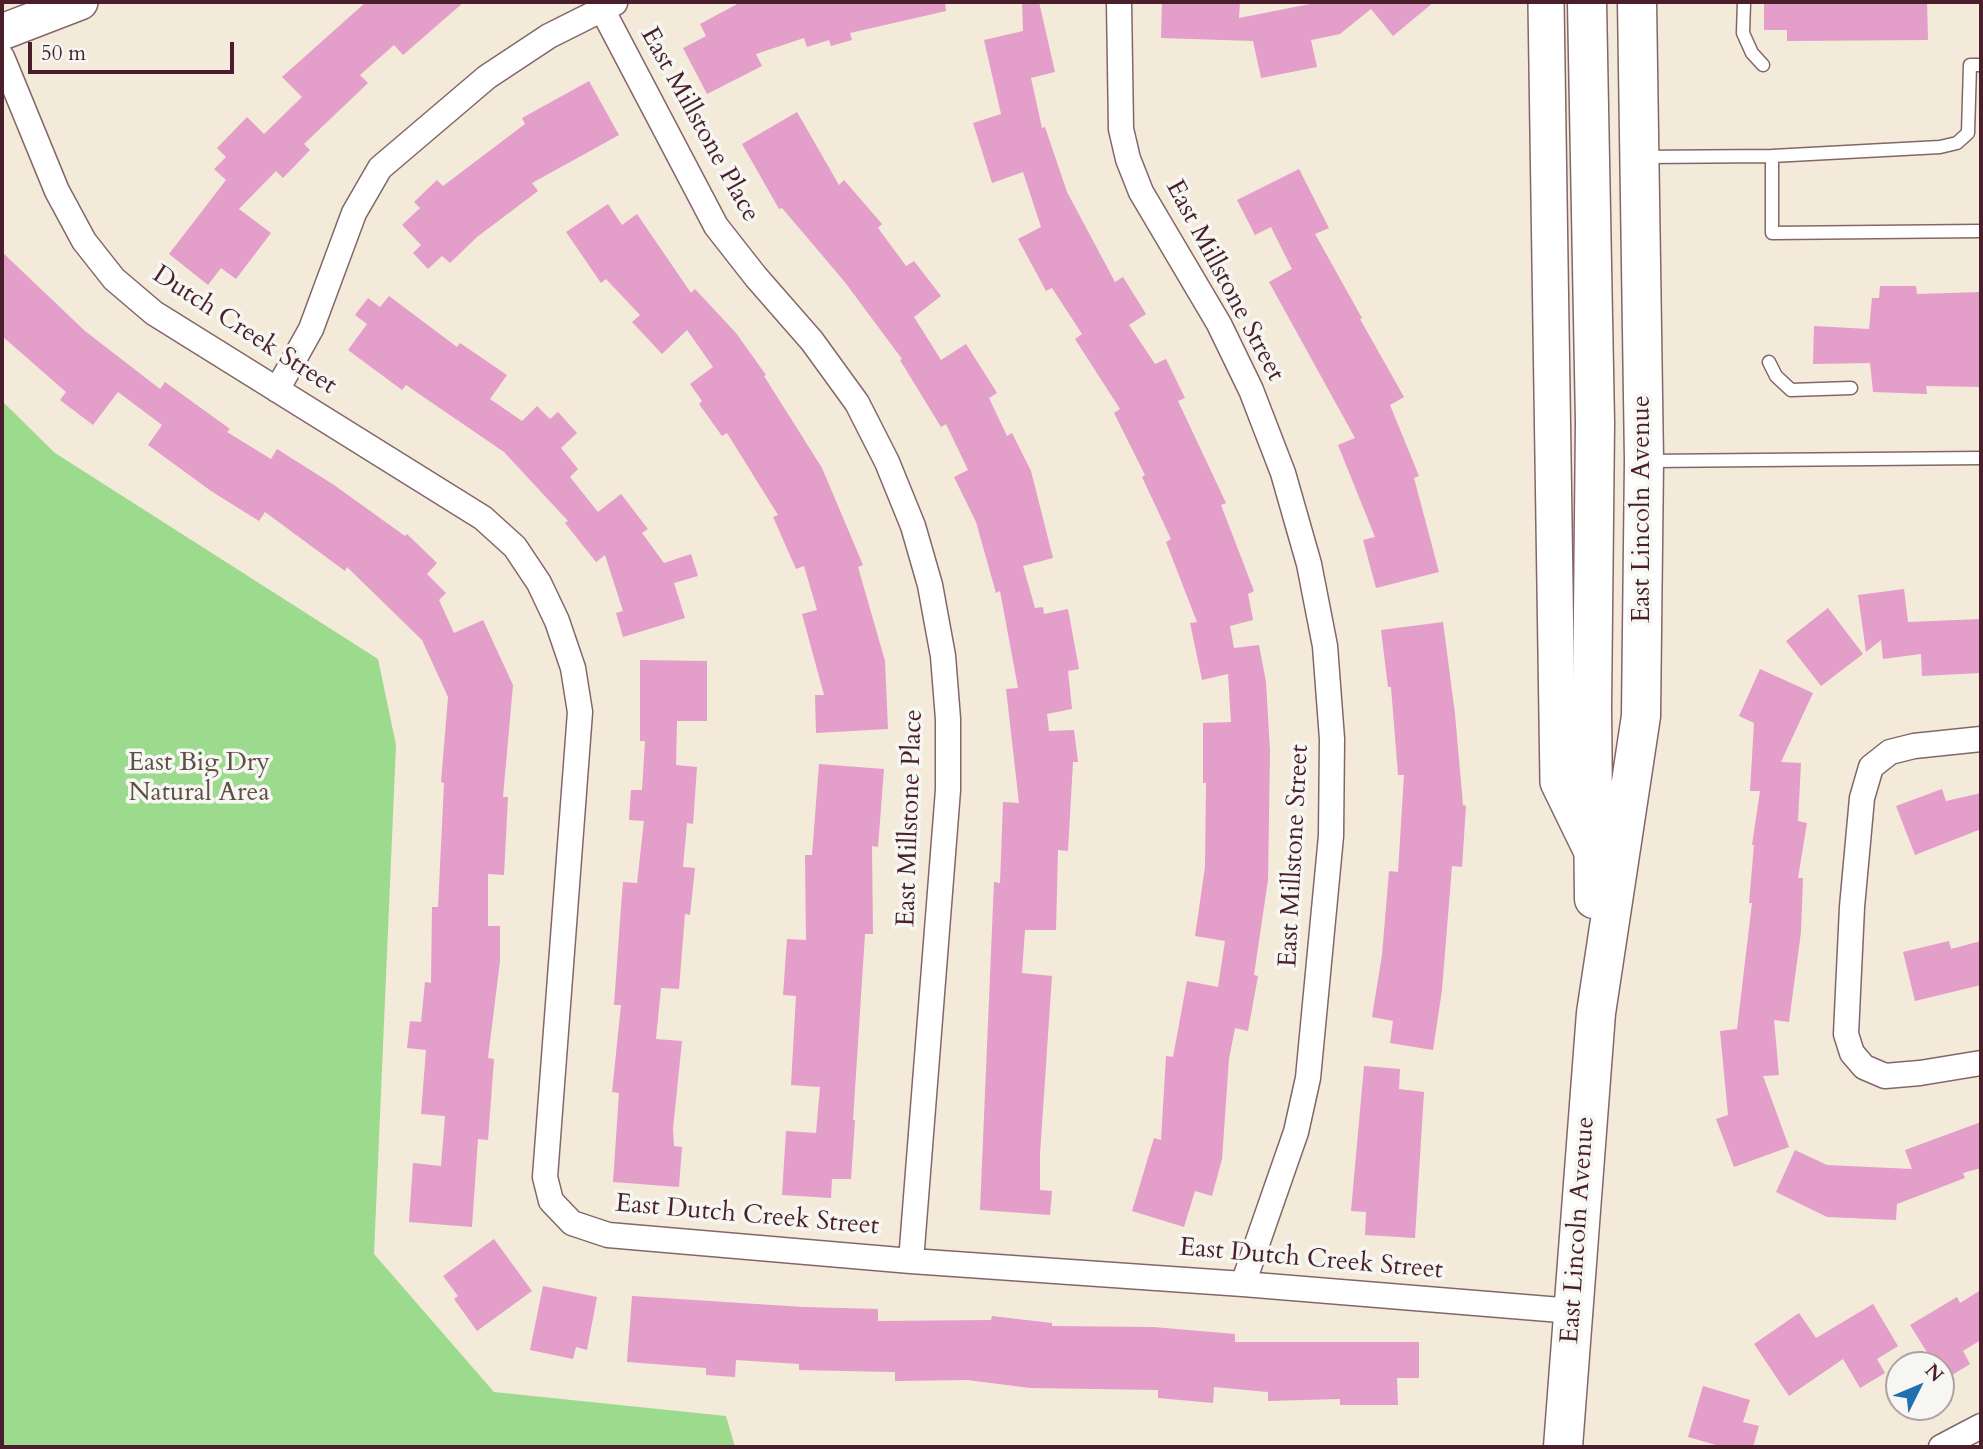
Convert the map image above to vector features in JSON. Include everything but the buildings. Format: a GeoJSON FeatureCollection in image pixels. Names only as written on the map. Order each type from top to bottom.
{"type":"FeatureCollection","features":[{"type":"Feature","properties":{"kind":"main road"},"geometry":{"type":"LineString","coordinates":[[2,32],[80,2]]}},
{"type":"Feature","properties":{"kind":"main road"},"geometry":{"type":"LineString","coordinates":[[1546,2],[1558,782],[1594,856]]}},
{"type":"Feature","properties":{"kind":"main road","name":"East Lincoln Avenue"},"geometry":{"type":"LineString","coordinates":[[1587,2],[1595,423],[1592,707],[1596,1013]]}},
{"type":"Feature","properties":{"kind":"main road","name":"East Lincoln Avenue"},"geometry":{"type":"LineString","coordinates":[[1563,1447],[1596,1013],[1641,716],[1644,461],[1637,2]]}},
{"type":"Feature","properties":{"kind":"main road"},"geometry":{"type":"LineString","coordinates":[[1592,276],[1615,337],[1618,445],[1626,459],[1644,461]]}},
{"type":"Feature","properties":{"kind":"street","name":"East Millstone Street"},"geometry":{"type":"LineString","coordinates":[[1119,2],[1121,129],[1128,159],[1141,192],[1219,324],[1251,390],[1283,473],[1306,551],[1325,646],[1332,739],[1331,836],[1308,1078],[1296,1132],[1243,1284]]}},
{"type":"Feature","properties":{"kind":"street"},"geometry":{"type":"LineString","coordinates":[[276,390],[311,329],[354,213],[380,168],[487,77],[549,36],[610,5]]}},
{"type":"Feature","properties":{"kind":"street","name":"East Millstone Place"},"geometry":{"type":"LineString","coordinates":[[610,5],[716,226],[812,341],[857,403],[887,462],[913,526],[930,585],[943,656],[948,719],[948,790],[911,1261]]}},
{"type":"Feature","properties":{"kind":"street","name":"Dutch Creek Street"},"geometry":{"type":"LineString","coordinates":[[2,57],[57,191],[83,241],[114,279],[154,313],[483,518],[515,547],[539,583]]}},
{"type":"Feature","properties":{"kind":"street","name":"East Dutch Creek Street"},"geometry":{"type":"LineString","coordinates":[[539,583],[557,621],[573,668],[580,712],[545,1177],[551,1201],[572,1223],[608,1235],[911,1261],[1573,1311]]}},
{"type":"Feature","properties":{"kind":"street"},"geometry":{"type":"LineString","coordinates":[[1981,739],[1914,746],[1890,752],[1871,767],[1862,798],[1852,907],[1846,1034],[1852,1054],[1864,1067],[1885,1076],[1981,1063]]}},
{"type":"Feature","properties":{"kind":"street"},"geometry":{"type":"LineString","coordinates":[[1941,1447],[1981,1426]]}},
{"type":"Feature","properties":{"kind":"lane"},"geometry":{"type":"LineString","coordinates":[[1744,2],[1743,33],[1752,53],[1763,65]]}},
{"type":"Feature","properties":{"kind":"lane"},"geometry":{"type":"LineString","coordinates":[[1640,158],[1772,156],[1957,143],[1968,133],[1970,65],[1981,65]]}},
{"type":"Feature","properties":{"kind":"lane"},"geometry":{"type":"LineString","coordinates":[[1772,156],[1772,233],[1981,231]]}},
{"type":"Feature","properties":{"kind":"lane"},"geometry":{"type":"LineString","coordinates":[[1769,362],[1776,376],[1791,390],[1851,388]]}},
{"type":"Feature","properties":{"kind":"lane"},"geometry":{"type":"LineString","coordinates":[[1644,461],[1981,458]]}},
{"type":"Feature","properties":{"kind":"green space","name":"East Big Dry Natural Area"},"geometry":{"type":"Polygon","coordinates":[[[2,401],[55,453],[378,659],[396,745],[374,1254],[494,1392],[726,1416],[735,1447],[2,1447],[2,401]]]}}]}
